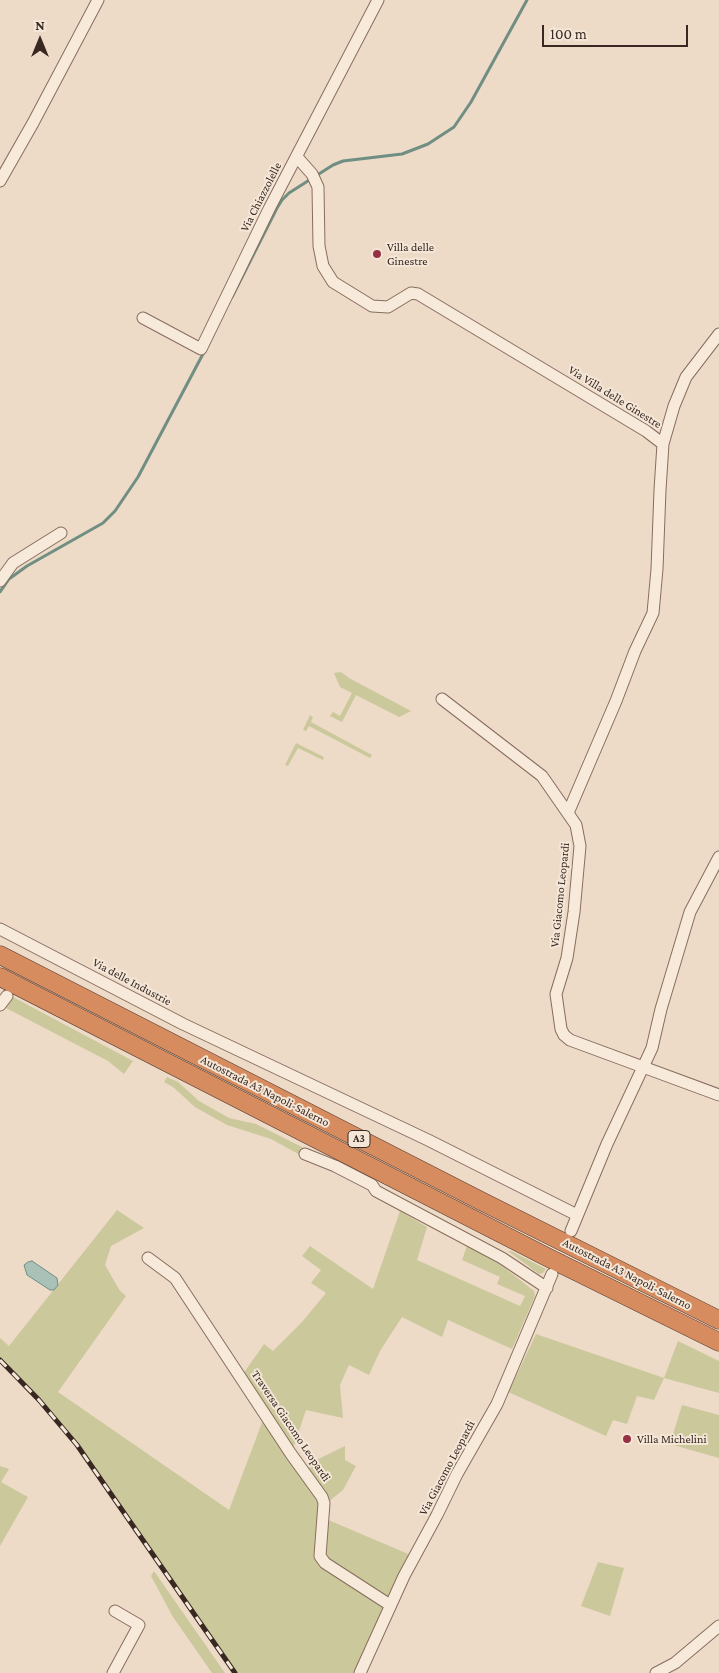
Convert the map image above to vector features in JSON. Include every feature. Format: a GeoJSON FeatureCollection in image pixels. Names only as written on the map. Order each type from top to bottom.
{"type":"FeatureCollection","features":[{"type":"Feature","properties":{"kind":"highway","name":"Autostrada A3 Napoli-Salerno"},"geometry":{"type":"LineString","coordinates":[[0,955],[437,1179],[719,1320]]}},
{"type":"Feature","properties":{"kind":"highway","name":"Autostrada A3 Napoli-Salerno"},"geometry":{"type":"LineString","coordinates":[[0,977],[546,1257],[719,1342]]}},
{"type":"Feature","properties":{"kind":"street"},"geometry":{"type":"LineString","coordinates":[[0,181],[98,0]]}},
{"type":"Feature","properties":{"kind":"street","name":"Via Chiazzolelle"},"geometry":{"type":"LineString","coordinates":[[143,318],[201,349],[269,209],[378,0]]}},
{"type":"Feature","properties":{"kind":"street","name":"Via Villa delle Ginestre"},"geometry":{"type":"LineString","coordinates":[[297,157],[314,177],[318,193],[319,246],[323,266],[333,282],[372,306],[388,307],[411,293],[418,294],[646,431],[663,444],[653,613],[635,651],[616,701],[568,813]]}},
{"type":"Feature","properties":{"kind":"street"},"geometry":{"type":"LineString","coordinates":[[663,444],[674,406],[686,377],[719,334]]}},
{"type":"Feature","properties":{"kind":"street"},"geometry":{"type":"LineString","coordinates":[[0,581],[13,563],[61,533]]}},
{"type":"Feature","properties":{"kind":"street","name":"Via Giacomo Leopardi"},"geometry":{"type":"LineString","coordinates":[[442,699],[542,776],[576,825],[579,833],[580,846],[570,944],[556,994],[561,1029],[570,1040],[719,1095]]}},
{"type":"Feature","properties":{"kind":"street"},"geometry":{"type":"LineString","coordinates":[[571,1231],[606,1144],[652,1048],[661,1009],[690,912],[719,857]]}},
{"type":"Feature","properties":{"kind":"street","name":"Via delle Industrie"},"geometry":{"type":"LineString","coordinates":[[0,929],[183,1024],[428,1140],[577,1215]]}},
{"type":"Feature","properties":{"kind":"street"},"geometry":{"type":"LineString","coordinates":[[305,1154],[335,1166],[372,1185],[376,1191],[502,1258],[547,1288]]}},
{"type":"Feature","properties":{"kind":"street","name":"Traversa Giacomo Leopardi"},"geometry":{"type":"LineString","coordinates":[[148,1258],[175,1278],[286,1446],[322,1496],[324,1502],[320,1556],[326,1563],[390,1605]]}},
{"type":"Feature","properties":{"kind":"street","name":"Via Giacomo Leopardi"},"geometry":{"type":"LineString","coordinates":[[360,1673],[390,1605],[457,1474],[497,1404],[552,1274]]}},
{"type":"Feature","properties":{"kind":"street"},"geometry":{"type":"LineString","coordinates":[[113,1673],[139,1625],[115,1611]]}},
{"type":"Feature","properties":{"kind":"street"},"geometry":{"type":"LineString","coordinates":[[656,1673],[675,1663],[719,1626]]}},
{"type":"Feature","properties":{"kind":"shaded area"},"geometry":{"type":"Polygon","coordinates":[[[341,672],[411,711],[399,717],[356,695],[342,722],[330,716],[333,712],[340,716],[352,693],[340,687],[334,673],[341,672]]]}},
{"type":"Feature","properties":{"kind":"shaded area"},"geometry":{"type":"Polygon","coordinates":[[[310,715],[313,717],[311,722],[372,755],[370,758],[309,726],[306,731],[303,730],[310,715]]]}},
{"type":"Feature","properties":{"kind":"shaded area"},"geometry":{"type":"Polygon","coordinates":[[[296,743],[324,757],[323,760],[298,748],[288,766],[285,765],[296,743]]]}},
{"type":"Feature","properties":{"kind":"shaded area"},"geometry":{"type":"Polygon","coordinates":[[[11,996],[133,1061],[124,1074],[108,1061],[4,1007],[11,996]]]}},
{"type":"Feature","properties":{"kind":"shaded area"},"geometry":{"type":"Polygon","coordinates":[[[167,1077],[178,1082],[199,1101],[229,1118],[256,1124],[304,1148],[302,1156],[271,1139],[227,1125],[195,1107],[173,1087],[164,1082],[167,1077]]]}},
{"type":"Feature","properties":{"kind":"shaded area"},"geometry":{"type":"Polygon","coordinates":[[[117,1210],[144,1228],[111,1246],[105,1265],[120,1291],[126,1296],[58,1392],[229,1510],[263,1420],[322,1503],[315,1555],[386,1606],[358,1673],[237,1673],[101,1475],[64,1426],[35,1393],[0,1359],[0,1338],[9,1346],[117,1210]]]}},
{"type":"Feature","properties":{"kind":"shaded area"},"geometry":{"type":"Polygon","coordinates":[[[400,1211],[427,1227],[417,1260],[520,1306],[525,1296],[497,1284],[500,1277],[462,1260],[467,1246],[501,1265],[534,1291],[535,1296],[512,1349],[448,1320],[442,1337],[402,1317],[380,1351],[369,1375],[349,1365],[340,1385],[343,1418],[306,1410],[293,1449],[243,1374],[264,1344],[273,1351],[302,1322],[326,1293],[311,1283],[321,1270],[302,1256],[310,1246],[373,1289],[400,1211]]]}},
{"type":"Feature","properties":{"kind":"shaded area"},"geometry":{"type":"Polygon","coordinates":[[[508,1251],[546,1269],[543,1273],[539,1274],[508,1251]]]}},
{"type":"Feature","properties":{"kind":"shaded area"},"geometry":{"type":"Polygon","coordinates":[[[32,1261],[57,1278],[58,1285],[54,1290],[50,1290],[27,1275],[24,1265],[32,1261]]]}},
{"type":"Feature","properties":{"kind":"shaded area"},"geometry":{"type":"Polygon","coordinates":[[[536,1334],[664,1378],[654,1400],[637,1396],[627,1424],[613,1420],[606,1436],[506,1391],[511,1387],[536,1334]]]}},
{"type":"Feature","properties":{"kind":"shaded area"},"geometry":{"type":"Polygon","coordinates":[[[678,1341],[719,1361],[719,1393],[664,1378],[678,1341]]]}},
{"type":"Feature","properties":{"kind":"shaded area"},"geometry":{"type":"Polygon","coordinates":[[[682,1405],[719,1415],[719,1458],[670,1444],[682,1405]]]}},
{"type":"Feature","properties":{"kind":"shaded area"},"geometry":{"type":"Polygon","coordinates":[[[345,1446],[345,1460],[356,1466],[343,1490],[327,1503],[304,1466],[345,1446]]]}},
{"type":"Feature","properties":{"kind":"shaded area"},"geometry":{"type":"Polygon","coordinates":[[[0,1466],[9,1469],[1,1482],[28,1497],[0,1546],[0,1466]]]}},
{"type":"Feature","properties":{"kind":"shaded area"},"geometry":{"type":"Polygon","coordinates":[[[326,1519],[413,1556],[391,1599],[328,1562],[323,1549],[326,1519]]]}},
{"type":"Feature","properties":{"kind":"shaded area"},"geometry":{"type":"Polygon","coordinates":[[[598,1562],[624,1568],[610,1616],[581,1606],[598,1562]]]}},
{"type":"Feature","properties":{"kind":"shaded area"},"geometry":{"type":"Polygon","coordinates":[[[154,1571],[225,1673],[212,1673],[173,1617],[151,1576],[154,1571]]]}},
{"type":"Feature","properties":{"kind":"waterway"},"geometry":{"type":"LineString","coordinates":[[232,297],[277,208],[289,193],[333,165],[343,161],[402,154],[428,144],[454,127],[471,102],[527,0]]}},
{"type":"Feature","properties":{"kind":"waterway"},"geometry":{"type":"LineString","coordinates":[[0,592],[9,579],[27,566],[103,523],[115,511],[138,477],[204,352]]}},
{"type":"Feature","properties":{"kind":"railway"},"geometry":{"type":"LineString","coordinates":[[0,1360],[39,1400],[77,1445],[235,1673]]}},
{"type":"Feature","properties":{"kind":"place","name":"Villa delle Ginestre"},"geometry":{"type":"Point","coordinates":[377,254]}},
{"type":"Feature","properties":{"kind":"place","name":"Villa Michelini"},"geometry":{"type":"Point","coordinates":[627,1439]}}]}
